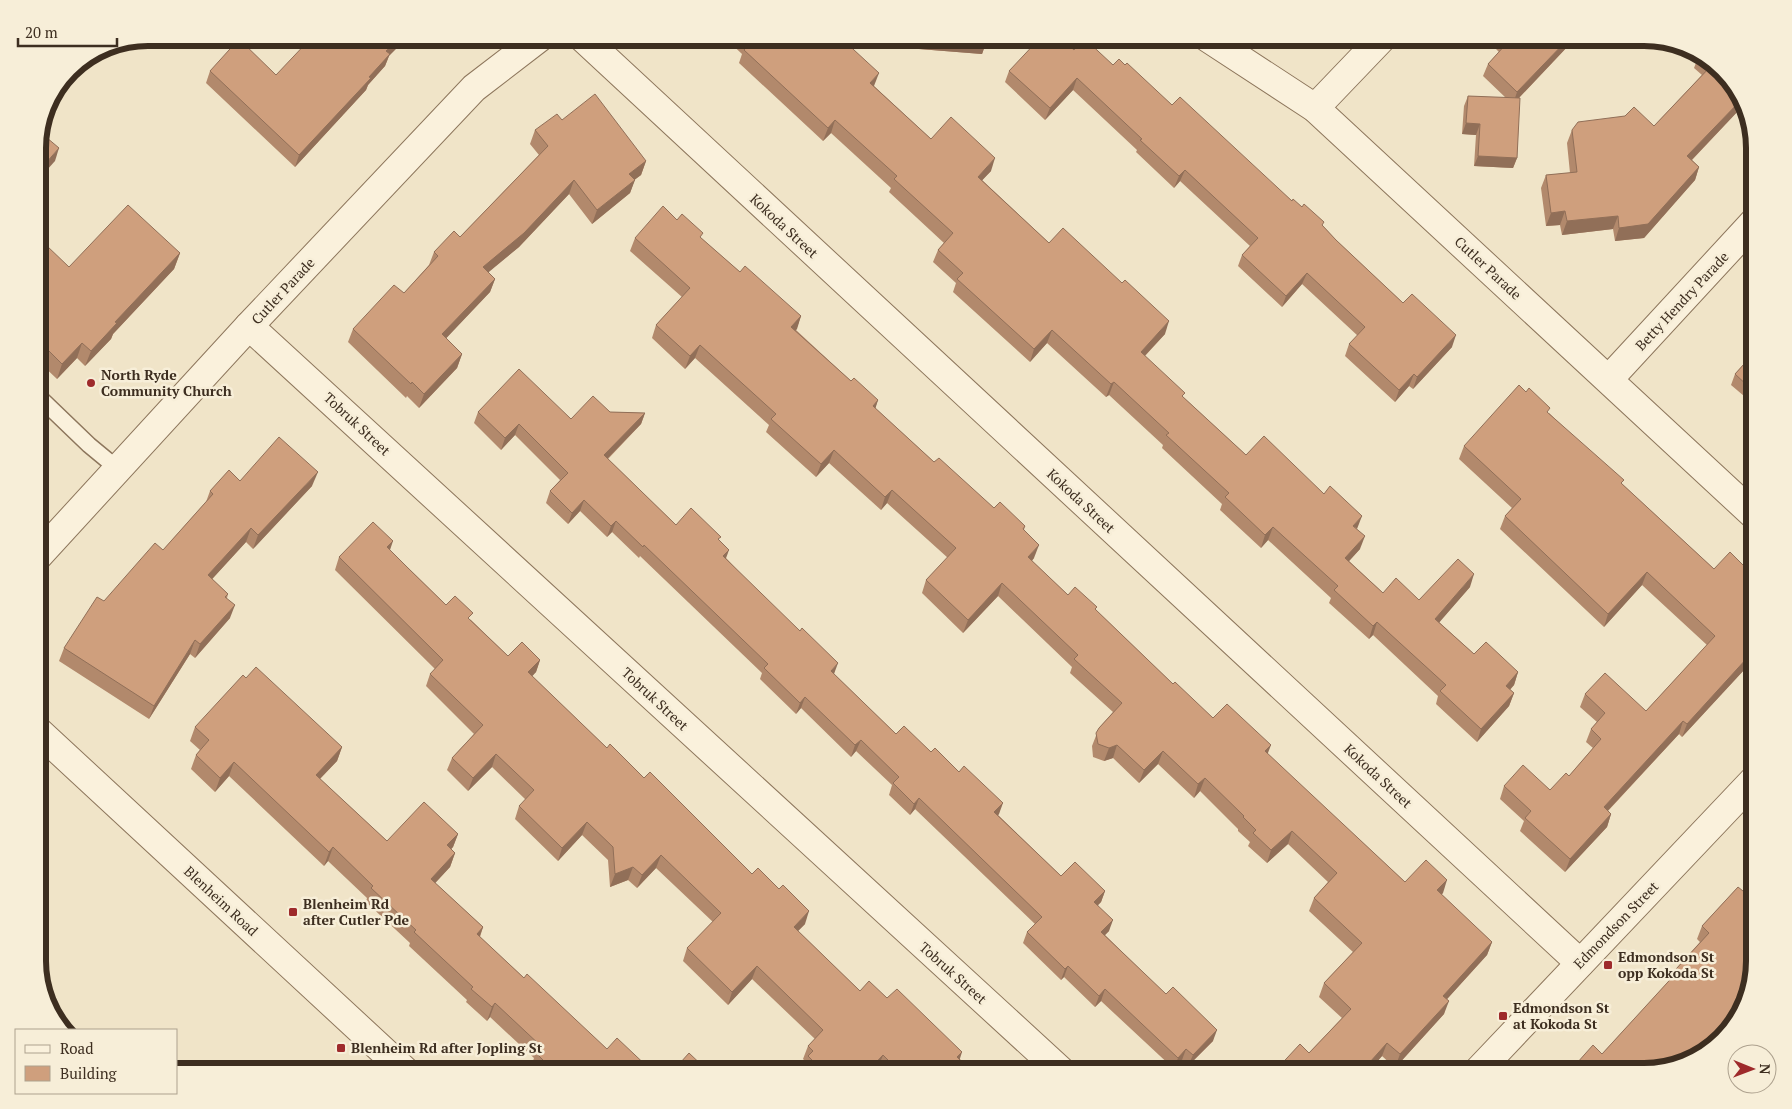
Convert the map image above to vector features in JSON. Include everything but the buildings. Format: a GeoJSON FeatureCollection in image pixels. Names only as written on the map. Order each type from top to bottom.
{"type":"FeatureCollection","features":[{"type":"Feature","properties":{"kind":"street","name":"Cutler Parade"},"geometry":{"type":"LineString","coordinates":[[46,547],[249,326],[474,88],[529,46]]}},
{"type":"Feature","properties":{"kind":"street","name":"Kokoda Street"},"geometry":{"type":"LineString","coordinates":[[593,46],[1580,963]]}},
{"type":"Feature","properties":{"kind":"street","name":"Cutler Parade"},"geometry":{"type":"LineString","coordinates":[[1220,46],[1315,108],[1610,379],[1746,507]]}},
{"type":"Feature","properties":{"kind":"street"},"geometry":{"type":"LineString","coordinates":[[1315,108],[1374,46]]}},
{"type":"Feature","properties":{"kind":"street","name":"Betty Hendry Parade"},"geometry":{"type":"LineString","coordinates":[[1610,379],[1746,231]]}},
{"type":"Feature","properties":{"kind":"street","name":"Tobruk Street"},"geometry":{"type":"LineString","coordinates":[[249,326],[1050,1063]]}},
{"type":"Feature","properties":{"kind":"street","name":"Blenheim Road"},"geometry":{"type":"LineString","coordinates":[[46,738],[395,1063]]}},
{"type":"Feature","properties":{"kind":"street","name":"Edmondson Street"},"geometry":{"type":"LineString","coordinates":[[1486,1063],[1746,788]]}},
{"type":"Feature","properties":{"kind":"lane"},"geometry":{"type":"LineString","coordinates":[[46,404],[89,445],[118,469]]}},
{"type":"Feature","properties":{"kind":"place","name":"North Ryde Community Church"},"geometry":{"type":"Point","coordinates":[91,383]}},
{"type":"Feature","properties":{"kind":"place","name":"Blenheim Rd after Cutler Pde"},"geometry":{"type":"Point","coordinates":[293,912]}},
{"type":"Feature","properties":{"kind":"place","name":"Edmondson St opp Kokoda St"},"geometry":{"type":"Point","coordinates":[1608,965]}},
{"type":"Feature","properties":{"kind":"place","name":"Edmondson St at Kokoda St"},"geometry":{"type":"Point","coordinates":[1503,1016]}},
{"type":"Feature","properties":{"kind":"place","name":"Blenheim Rd after Jopling St"},"geometry":{"type":"Point","coordinates":[341,1048]}}]}
